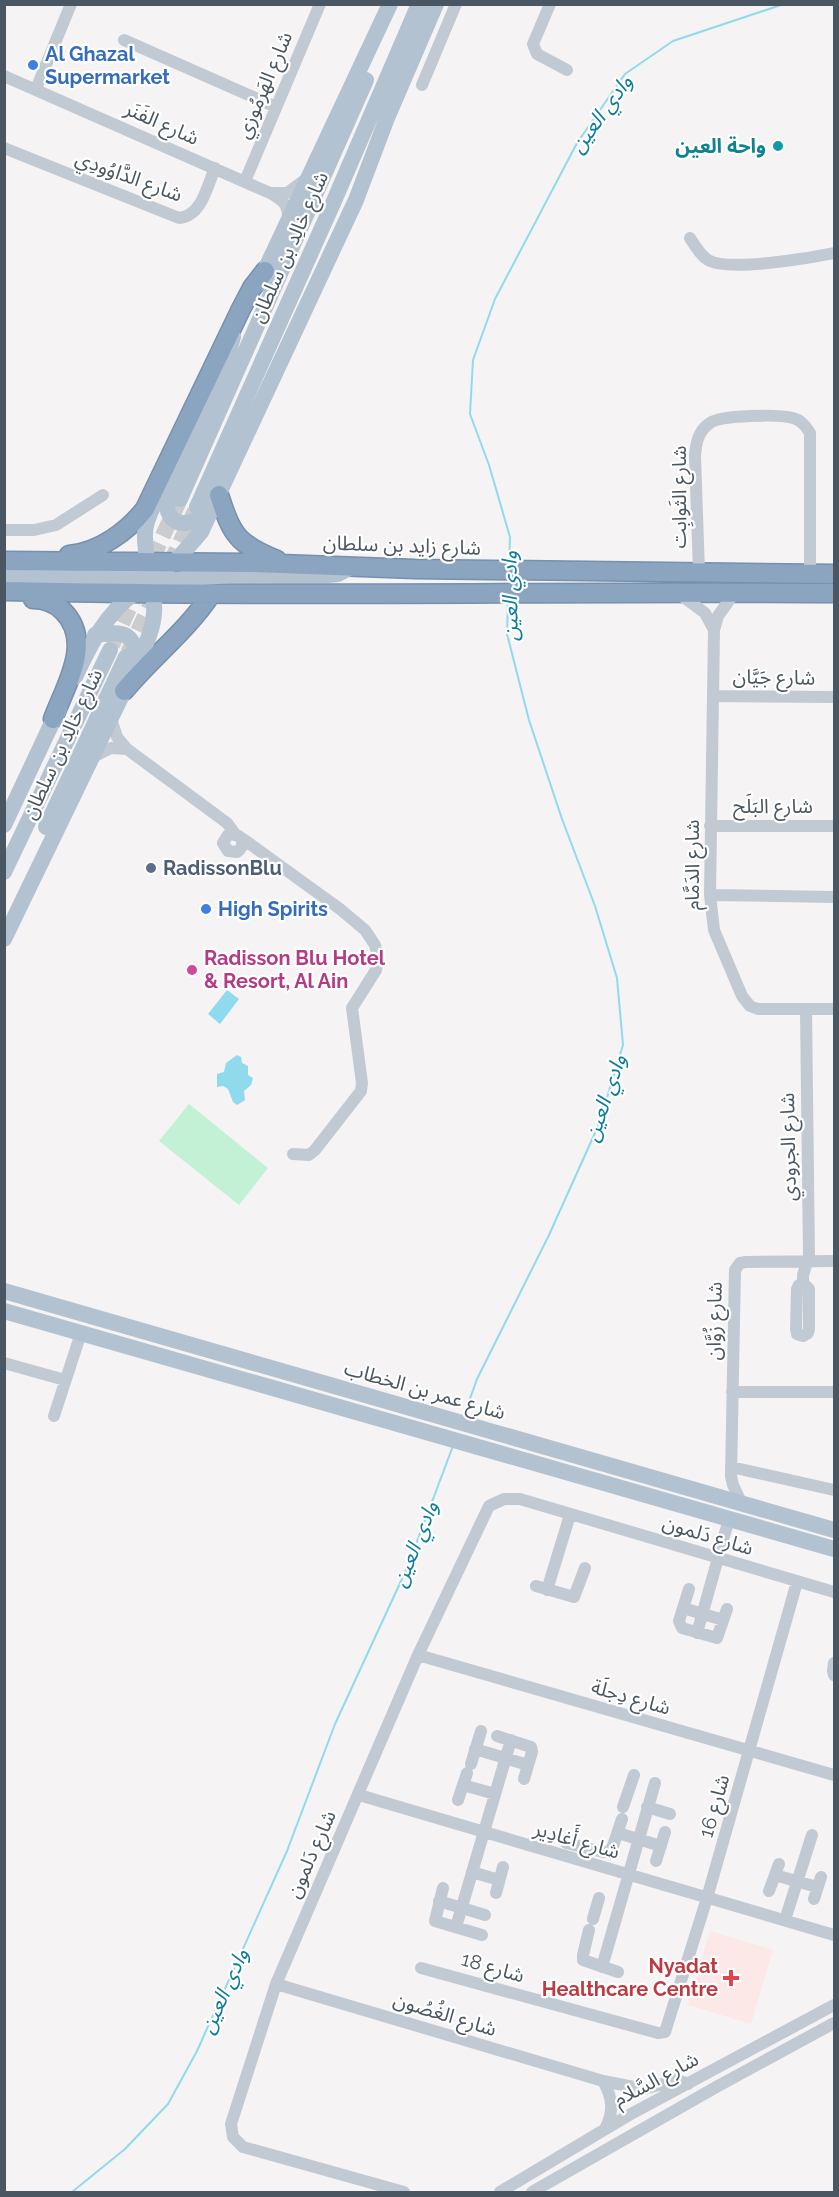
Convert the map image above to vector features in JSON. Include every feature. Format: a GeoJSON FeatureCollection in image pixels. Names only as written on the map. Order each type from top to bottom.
{"type":"FeatureCollection","features":[{"type":"Feature","properties":{"kind":"highway"},"geometry":{"type":"LineString","coordinates":[[4,555],[72,555],[90,551],[139,518],[241,309],[252,288],[265,271]]}},
{"type":"Feature","properties":{"kind":"highway"},"geometry":{"type":"LineString","coordinates":[[210,503],[237,537],[255,551],[287,564]]}},
{"type":"Feature","properties":{"kind":"highway","name":"شارع زايد بن سلطان"},"geometry":{"type":"LineString","coordinates":[[4,561],[152,579],[212,593],[588,591],[834,593]]}},
{"type":"Feature","properties":{"kind":"highway","name":"شارع زايد بن سلطان"},"geometry":{"type":"LineString","coordinates":[[4,591],[135,593],[173,563],[287,564],[415,569],[834,574]]}},
{"type":"Feature","properties":{"kind":"highway"},"geometry":{"type":"LineString","coordinates":[[124,691],[152,658],[186,628],[212,593]]}},
{"type":"Feature","properties":{"kind":"highway"},"geometry":{"type":"LineString","coordinates":[[4,599],[37,599],[49,602],[66,614],[73,625],[78,645],[75,660],[52,719]]}},
{"type":"Feature","properties":{"kind":"main road"},"geometry":{"type":"LineString","coordinates":[[132,659],[152,627],[154,615],[152,579],[145,534],[150,514],[390,4]]}},
{"type":"Feature","properties":{"kind":"main road","name":"شارع خالِد بن سلطان"},"geometry":{"type":"LineString","coordinates":[[180,499],[398,4]]}},
{"type":"Feature","properties":{"kind":"main road"},"geometry":{"type":"LineString","coordinates":[[338,240],[393,78],[421,4]]}},
{"type":"Feature","properties":{"kind":"main road","name":"شارع خالِد بن سلطان"},"geometry":{"type":"LineString","coordinates":[[210,503],[334,201],[421,4]]}},
{"type":"Feature","properties":{"kind":"main road"},"geometry":{"type":"LineString","coordinates":[[173,563],[201,532],[210,503],[338,240],[435,4]]}},
{"type":"Feature","properties":{"kind":"main road"},"geometry":{"type":"LineString","coordinates":[[210,503],[197,521],[186,524],[175,520],[167,512],[166,500],[171,483],[221,378],[233,337]]}},
{"type":"Feature","properties":{"kind":"main road"},"geometry":{"type":"LineString","coordinates":[[4,577],[152,579],[328,576],[338,574],[352,566]]}},
{"type":"Feature","properties":{"kind":"main road"},"geometry":{"type":"LineString","coordinates":[[4,825],[52,719],[95,635],[115,611],[135,593]]}},
{"type":"Feature","properties":{"kind":"main road"},"geometry":{"type":"LineString","coordinates":[[4,939],[124,691],[137,648],[130,637],[123,633],[95,635]]}},
{"type":"Feature","properties":{"kind":"main road","name":"شارع خالِد بن سلطان"},"geometry":{"type":"LineString","coordinates":[[4,872],[110,650]]}},
{"type":"Feature","properties":{"kind":"main road","name":"شارع خالِد بن سلطان"},"geometry":{"type":"LineString","coordinates":[[4,915],[132,659]]}},
{"type":"Feature","properties":{"kind":"main road","name":"شارع عمر بن الخطاب"},"geometry":{"type":"LineString","coordinates":[[4,1291],[834,1530]]}},
{"type":"Feature","properties":{"kind":"main road","name":"شارع عمر بن الخطاب"},"geometry":{"type":"LineString","coordinates":[[4,1311],[834,1550]]}},
{"type":"Feature","properties":{"kind":"street"},"geometry":{"type":"LineString","coordinates":[[36,89],[71,4]]}},
{"type":"Feature","properties":{"kind":"street","name":"شارع الهَرمُوزي"},"geometry":{"type":"LineString","coordinates":[[245,181],[320,4]]}},
{"type":"Feature","properties":{"kind":"street"},"geometry":{"type":"LineString","coordinates":[[422,85],[456,4]]}},
{"type":"Feature","properties":{"kind":"street"},"geometry":{"type":"LineString","coordinates":[[550,4],[534,49],[537,54],[567,70]]}},
{"type":"Feature","properties":{"kind":"street"},"geometry":{"type":"LineString","coordinates":[[124,40],[276,106]]}},
{"type":"Feature","properties":{"kind":"street","name":"شارع الفَنَر"},"geometry":{"type":"LineString","coordinates":[[4,76],[270,193],[286,203],[288,221]]}},
{"type":"Feature","properties":{"kind":"street","name":"شارع الدَّاوُودِي"},"geometry":{"type":"LineString","coordinates":[[4,148],[179,218],[195,211],[215,168]]}},
{"type":"Feature","properties":{"kind":"street"},"geometry":{"type":"LineString","coordinates":[[270,193],[287,193],[308,178]]}},
{"type":"Feature","properties":{"kind":"street"},"geometry":{"type":"LineString","coordinates":[[690,238],[703,256],[720,264],[783,262],[834,253]]}},
{"type":"Feature","properties":{"kind":"street","name":"شارع الثَوابِت"},"geometry":{"type":"LineString","coordinates":[[699,572],[695,456],[699,435],[704,428],[718,419],[786,417],[799,421],[810,433],[810,574]]}},
{"type":"Feature","properties":{"kind":"street"},"geometry":{"type":"LineString","coordinates":[[4,530],[34,530],[56,525],[103,495]]}},
{"type":"Feature","properties":{"kind":"street"},"geometry":{"type":"LineString","coordinates":[[676,592],[705,613],[714,630]]}},
{"type":"Feature","properties":{"kind":"street","name":"شارع الدَمَّام"},"geometry":{"type":"LineString","coordinates":[[735,592],[718,616],[714,630],[710,826],[710,895],[714,930],[746,1003],[750,1006],[758,1009],[834,1009]]}},
{"type":"Feature","properties":{"kind":"street","name":"شارع جَيَّان"},"geometry":{"type":"LineString","coordinates":[[713,696],[834,697]]}},
{"type":"Feature","properties":{"kind":"street"},"geometry":{"type":"LineString","coordinates":[[111,719],[117,737],[127,749],[227,823],[234,836],[242,844],[237,852],[259,851]]}},
{"type":"Feature","properties":{"kind":"street"},"geometry":{"type":"LineString","coordinates":[[93,757],[111,748],[127,749]]}},
{"type":"Feature","properties":{"kind":"street","name":"شارع البَلَح"},"geometry":{"type":"LineString","coordinates":[[710,826],[834,826]]}},
{"type":"Feature","properties":{"kind":"street"},"geometry":{"type":"LineString","coordinates":[[234,836],[259,851],[340,909],[365,930],[375,945],[378,957],[376,970],[352,1008],[361,1072],[361,1091],[315,1150],[309,1155],[293,1154]]}},
{"type":"Feature","properties":{"kind":"street"},"geometry":{"type":"LineString","coordinates":[[710,895],[834,897]]}},
{"type":"Feature","properties":{"kind":"street","name":"شارع الجرودي"},"geometry":{"type":"LineString","coordinates":[[803,1283],[804,1271],[809,1262],[806,1010]]}},
{"type":"Feature","properties":{"kind":"street","name":"شارع زُوَّان"},"geometry":{"type":"LineString","coordinates":[[741,1502],[733,1485],[731,1471],[733,1276],[737,1266],[746,1262],[834,1261]]}},
{"type":"Feature","properties":{"kind":"street"},"geometry":{"type":"LineString","coordinates":[[54,1416],[81,1333]]}},
{"type":"Feature","properties":{"kind":"street"},"geometry":{"type":"LineString","coordinates":[[4,1363],[65,1380]]}},
{"type":"Feature","properties":{"kind":"street"},"geometry":{"type":"LineString","coordinates":[[732,1392],[834,1392]]}},
{"type":"Feature","properties":{"kind":"street"},"geometry":{"type":"LineString","coordinates":[[716,1495],[731,1471],[834,1490]]}},
{"type":"Feature","properties":{"kind":"street","name":"شارع دَلمون"},"geometry":{"type":"LineString","coordinates":[[404,2193],[243,2146],[233,2137],[231,2124],[276,1984],[418,1655],[489,1506],[495,1501],[512,1498],[834,1592]]}},
{"type":"Feature","properties":{"kind":"street"},"geometry":{"type":"LineString","coordinates":[[570,1515],[541,1588],[574,1598],[585,1568]]}},
{"type":"Feature","properties":{"kind":"street"},"geometry":{"type":"LineString","coordinates":[[697,1634],[729,1519]]}},
{"type":"Feature","properties":{"kind":"street","name":"شارع 16"},"geometry":{"type":"LineString","coordinates":[[658,2033],[664,2033],[667,2028],[750,1751],[797,1582]]}},
{"type":"Feature","properties":{"kind":"street"},"geometry":{"type":"LineString","coordinates":[[683,1608],[702,1614],[725,1614],[717,1638],[697,1634],[680,1626],[683,1608],[689,1589]]}},
{"type":"Feature","properties":{"kind":"street","name":"شارع دِجلَة"},"geometry":{"type":"LineString","coordinates":[[418,1655],[834,1775]]}},
{"type":"Feature","properties":{"kind":"street"},"geometry":{"type":"LineString","coordinates":[[834,1663],[832,1671],[834,1675]]}},
{"type":"Feature","properties":{"kind":"street"},"geometry":{"type":"LineString","coordinates":[[458,1800],[481,1731]]}},
{"type":"Feature","properties":{"kind":"street"},"geometry":{"type":"LineString","coordinates":[[497,1736],[531,1747],[532,1752],[524,1779]]}},
{"type":"Feature","properties":{"kind":"street"},"geometry":{"type":"LineString","coordinates":[[456,1928],[511,1740]]}},
{"type":"Feature","properties":{"kind":"street"},"geometry":{"type":"LineString","coordinates":[[476,1749],[528,1765]]}},
{"type":"Feature","properties":{"kind":"street"},"geometry":{"type":"LineString","coordinates":[[467,1774],[495,1794]]}},
{"type":"Feature","properties":{"kind":"street"},"geometry":{"type":"LineString","coordinates":[[566,1843],[606,1853],[612,1850],[634,1775]]}},
{"type":"Feature","properties":{"kind":"street"},"geometry":{"type":"LineString","coordinates":[[602,1967],[655,1783]]}},
{"type":"Feature","properties":{"kind":"street"},"geometry":{"type":"LineString","coordinates":[[628,1793],[649,1804],[669,1819],[656,1861]]}},
{"type":"Feature","properties":{"kind":"street","name":"شارع أَغادِير"},"geometry":{"type":"LineString","coordinates":[[359,1795],[834,1935]]}},
{"type":"Feature","properties":{"kind":"street"},"geometry":{"type":"LineString","coordinates":[[618,1833],[661,1846]]}},
{"type":"Feature","properties":{"kind":"street"},"geometry":{"type":"LineString","coordinates":[[785,1920],[811,1834]]}},
{"type":"Feature","properties":{"kind":"street"},"geometry":{"type":"LineString","coordinates":[[496,1893],[503,1867]]}},
{"type":"Feature","properties":{"kind":"street"},"geometry":{"type":"LineString","coordinates":[[769,1892],[777,1869],[797,1881],[817,1888]]}},
{"type":"Feature","properties":{"kind":"street"},"geometry":{"type":"LineString","coordinates":[[472,1872],[499,1880]]}},
{"type":"Feature","properties":{"kind":"street"},"geometry":{"type":"LineString","coordinates":[[439,1901],[462,1908],[484,1920],[456,1928],[435,1921],[439,1901],[443,1888]]}},
{"type":"Feature","properties":{"kind":"street"},"geometry":{"type":"LineString","coordinates":[[617,1911],[598,1902],[582,1955],[583,1960],[618,1972]]}},
{"type":"Feature","properties":{"kind":"street"},"geometry":{"type":"LineString","coordinates":[[589,1930],[608,1946]]}},
{"type":"Feature","properties":{"kind":"street","name":"شارع 18"},"geometry":{"type":"LineString","coordinates":[[422,1968],[658,2033]]}},
{"type":"Feature","properties":{"kind":"street","name":"شارع الغُصُون"},"geometry":{"type":"LineString","coordinates":[[276,1984],[603,2081],[644,2089],[677,2080],[688,2084]]}},
{"type":"Feature","properties":{"kind":"street","name":"شارع السَّلام"},"geometry":{"type":"LineString","coordinates":[[500,2193],[610,2126],[834,2005]]}},
{"type":"Feature","properties":{"kind":"street","name":"شارع السَّلام"},"geometry":{"type":"LineString","coordinates":[[532,2193],[834,2023]]}},
{"type":"Feature","properties":{"kind":"street"},"geometry":{"type":"LineString","coordinates":[[603,2081],[611,2100],[610,2126],[628,2124],[640,2131]]}},
{"type":"Feature","properties":{"kind":"street"},"geometry":{"type":"LineString","coordinates":[[640,2131],[642,2115],[660,2099]]}},
{"type":"Feature","properties":{"kind":"shaded area","name":"Nyadat Healthcare Centre"},"geometry":{"type":"Polygon","coordinates":[[[710,1931],[773,1950],[751,2024],[688,2005],[710,1931]]]}},
{"type":"Feature","properties":{"kind":"green space"},"geometry":{"type":"Polygon","coordinates":[[[189,1104],[268,1168],[239,1205],[159,1141],[189,1104]]]}},
{"type":"Feature","properties":{"kind":"water"},"geometry":{"type":"Polygon","coordinates":[[[227,990],[239,999],[220,1024],[208,1014],[227,990]]]}},
{"type":"Feature","properties":{"kind":"water"},"geometry":{"type":"Polygon","coordinates":[[[237,1055],[241,1057],[242,1063],[248,1066],[248,1075],[253,1078],[251,1085],[244,1091],[245,1100],[237,1105],[233,1102],[228,1089],[223,1086],[217,1087],[217,1074],[224,1072],[226,1063],[237,1055]]]}},
{"type":"Feature","properties":{"kind":"waterway","name":"وادي العين"},"geometry":{"type":"LineString","coordinates":[[509,563],[510,537],[489,465],[470,414],[473,360],[495,299],[577,143],[625,74],[673,41],[784,4]]}},
{"type":"Feature","properties":{"kind":"waterway","name":"وادي العين"},"geometry":{"type":"LineString","coordinates":[[463,1418],[477,1379],[549,1235],[599,1124],[623,1045],[617,978],[595,906],[562,819],[529,720],[507,634],[508,599]]}},
{"type":"Feature","properties":{"kind":"waterway","name":"وادي العين"},"geometry":{"type":"LineString","coordinates":[[72,2192],[125,2149],[168,2104],[197,2051],[287,1851],[335,1724],[407,1568],[453,1446]]}},
{"type":"Feature","properties":{"kind":"tunnel"},"geometry":{"type":"LineString","coordinates":[[112,645],[180,499]]}},
{"type":"Feature","properties":{"kind":"tunnel"},"geometry":{"type":"LineString","coordinates":[[170,564],[195,511]]}},
{"type":"Feature","properties":{"kind":"tunnel"},"geometry":{"type":"LineString","coordinates":[[128,653],[155,595]]}},
{"type":"Feature","properties":{"kind":"place","name":"Al Ghazal Supermarket"},"geometry":{"type":"Point","coordinates":[33,65]}},
{"type":"Feature","properties":{"kind":"place","name":"واحة العين"},"geometry":{"type":"Point","coordinates":[778,146]}},
{"type":"Feature","properties":{"kind":"place","name":"RadissonBlu"},"geometry":{"type":"Point","coordinates":[151,868]}},
{"type":"Feature","properties":{"kind":"place","name":"High Spirits"},"geometry":{"type":"Point","coordinates":[206,909]}},
{"type":"Feature","properties":{"kind":"place","name":"Radisson Blu Hotel & Resort, Al Ain"},"geometry":{"type":"Point","coordinates":[192,970]}},
{"type":"Feature","properties":{"kind":"place","name":"Nyadat Healthcare Centre"},"geometry":{"type":"Point","coordinates":[731,1978]}}]}
